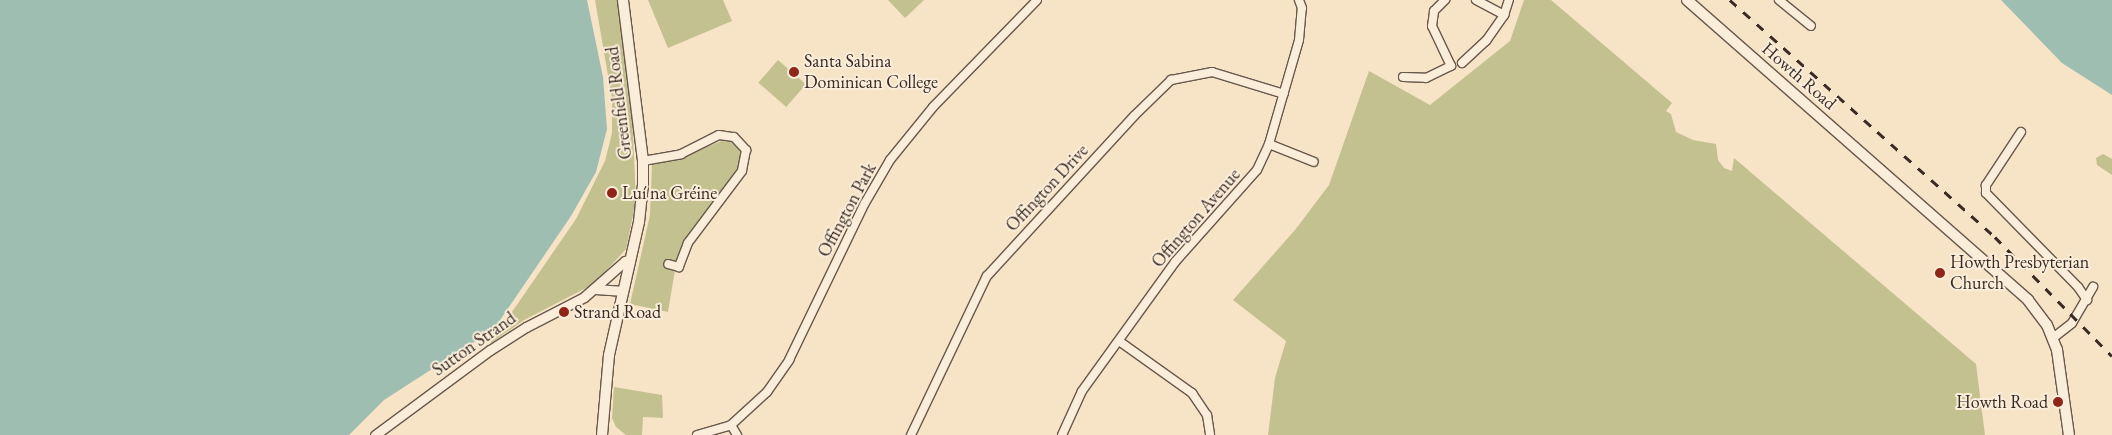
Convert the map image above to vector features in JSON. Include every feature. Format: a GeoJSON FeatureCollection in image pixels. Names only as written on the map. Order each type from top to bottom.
{"type":"FeatureCollection","features":[{"type":"Feature","properties":{"kind":"main road","name":"Greenfield Road"},"geometry":{"type":"LineString","coordinates":[[602,435],[609,355],[642,203],[643,162],[623,0]]}},
{"type":"Feature","properties":{"kind":"main road","name":"Howth Road"},"geometry":{"type":"LineString","coordinates":[[1687,0],[1988,262],[2028,300],[2053,338],[2069,435]]}},
{"type":"Feature","properties":{"kind":"street","name":"Offington Park"},"geometry":{"type":"LineString","coordinates":[[697,435],[731,425],[768,392],[789,360],[865,203],[890,160],[933,107],[1037,0]]}},
{"type":"Feature","properties":{"kind":"street","name":"Offington Avenue"},"geometry":{"type":"LineString","coordinates":[[1062,435],[1082,391],[1175,262],[1257,170],[1269,144],[1298,40],[1302,8],[1299,0]]}},
{"type":"Feature","properties":{"kind":"street"},"geometry":{"type":"LineString","coordinates":[[1404,77],[1426,78],[1450,66],[1432,26],[1434,12],[1444,0]]}},
{"type":"Feature","properties":{"kind":"street"},"geometry":{"type":"LineString","coordinates":[[1476,0],[1504,15]]}},
{"type":"Feature","properties":{"kind":"street"},"geometry":{"type":"LineString","coordinates":[[1462,63],[1486,42],[1504,15],[1509,0]]}},
{"type":"Feature","properties":{"kind":"street"},"geometry":{"type":"LineString","coordinates":[[1779,0],[1811,26]]}},
{"type":"Feature","properties":{"kind":"street","name":"Offington Drive"},"geometry":{"type":"LineString","coordinates":[[911,435],[987,276],[1134,116],[1171,80],[1212,72],[1284,94]]}},
{"type":"Feature","properties":{"kind":"street"},"geometry":{"type":"LineString","coordinates":[[2021,132],[1986,185],[1986,193],[2078,287],[2087,300]]}},
{"type":"Feature","properties":{"kind":"street"},"geometry":{"type":"LineString","coordinates":[[643,162],[681,154],[719,135],[734,137],[746,150],[742,171],[688,243],[679,267],[668,264]]}},
{"type":"Feature","properties":{"kind":"street"},"geometry":{"type":"LineString","coordinates":[[1269,144],[1314,162]]}},
{"type":"Feature","properties":{"kind":"street","name":"Sutton Strand"},"geometry":{"type":"LineString","coordinates":[[375,435],[490,350],[596,289],[625,261],[630,261]]}},
{"type":"Feature","properties":{"kind":"street"},"geometry":{"type":"LineString","coordinates":[[2053,338],[2064,332],[2087,300],[2093,287]]}},
{"type":"Feature","properties":{"kind":"street"},"geometry":{"type":"LineString","coordinates":[[596,289],[623,291]]}},
{"type":"Feature","properties":{"kind":"street"},"geometry":{"type":"LineString","coordinates":[[1119,342],[1192,392],[1207,415],[1210,435]]}},
{"type":"Feature","properties":{"kind":"street"},"geometry":{"type":"LineString","coordinates":[[731,425],[737,435]]}},
{"type":"Feature","properties":{"kind":"shaded area"},"geometry":{"type":"Polygon","coordinates":[[[0,0],[587,0],[603,77],[607,129],[596,172],[571,216],[494,329],[384,400],[349,435],[0,435],[0,0]]]}},
{"type":"Feature","properties":{"kind":"shaded area"},"geometry":{"type":"Polygon","coordinates":[[[595,0],[618,0],[631,93],[636,201],[626,249],[594,284],[524,320],[491,343],[491,334],[501,328],[576,219],[605,161],[612,133],[612,99],[595,0]]]}},
{"type":"Feature","properties":{"kind":"shaded area"},"geometry":{"type":"Polygon","coordinates":[[[648,0],[723,0],[732,21],[668,48],[648,0]]]}},
{"type":"Feature","properties":{"kind":"shaded area"},"geometry":{"type":"Polygon","coordinates":[[[888,0],[924,0],[905,18],[888,0]]]}},
{"type":"Feature","properties":{"kind":"shaded area"},"geometry":{"type":"Polygon","coordinates":[[[1524,0],[1551,0],[1672,103],[1666,111],[1671,114],[1676,132],[1693,140],[1716,144],[1718,160],[1724,168],[1732,171],[1734,158],[1976,364],[1985,435],[1268,435],[1275,378],[1286,341],[1233,300],[1295,230],[1329,185],[1369,71],[1430,105],[1510,41],[1524,0]]]}},
{"type":"Feature","properties":{"kind":"shaded area"},"geometry":{"type":"Polygon","coordinates":[[[2001,0],[2112,0],[2112,95],[2062,63],[2001,0]]]}},
{"type":"Feature","properties":{"kind":"shaded area"},"geometry":{"type":"Polygon","coordinates":[[[778,60],[806,84],[786,107],[758,83],[778,60]]]}},
{"type":"Feature","properties":{"kind":"shaded area"},"geometry":{"type":"Polygon","coordinates":[[[727,139],[738,147],[742,159],[736,174],[691,230],[677,258],[668,312],[630,304],[650,215],[652,164],[678,158],[727,139]]]}},
{"type":"Feature","properties":{"kind":"shaded area"},"geometry":{"type":"Polygon","coordinates":[[[2103,154],[2112,159],[2112,175],[2097,165],[2096,158],[2103,154]]]}},
{"type":"Feature","properties":{"kind":"shaded area"},"geometry":{"type":"Polygon","coordinates":[[[614,387],[662,395],[663,418],[643,417],[642,435],[626,435],[616,427],[612,418],[614,387]]]}},
{"type":"Feature","properties":{"kind":"railway"},"geometry":{"type":"LineString","coordinates":[[1730,0],[1995,237],[2112,356]]}},
{"type":"Feature","properties":{"kind":"place","name":"Santa Sabina Dominican College"},"geometry":{"type":"Point","coordinates":[794,72]}},
{"type":"Feature","properties":{"kind":"place","name":"Luí na Gréine"},"geometry":{"type":"Point","coordinates":[612,193]}},
{"type":"Feature","properties":{"kind":"place","name":"Howth Presbyterian Church"},"geometry":{"type":"Point","coordinates":[1940,273]}},
{"type":"Feature","properties":{"kind":"place","name":"Strand Road"},"geometry":{"type":"Point","coordinates":[564,312]}},
{"type":"Feature","properties":{"kind":"place","name":"Howth Road"},"geometry":{"type":"Point","coordinates":[2058,402]}}]}
